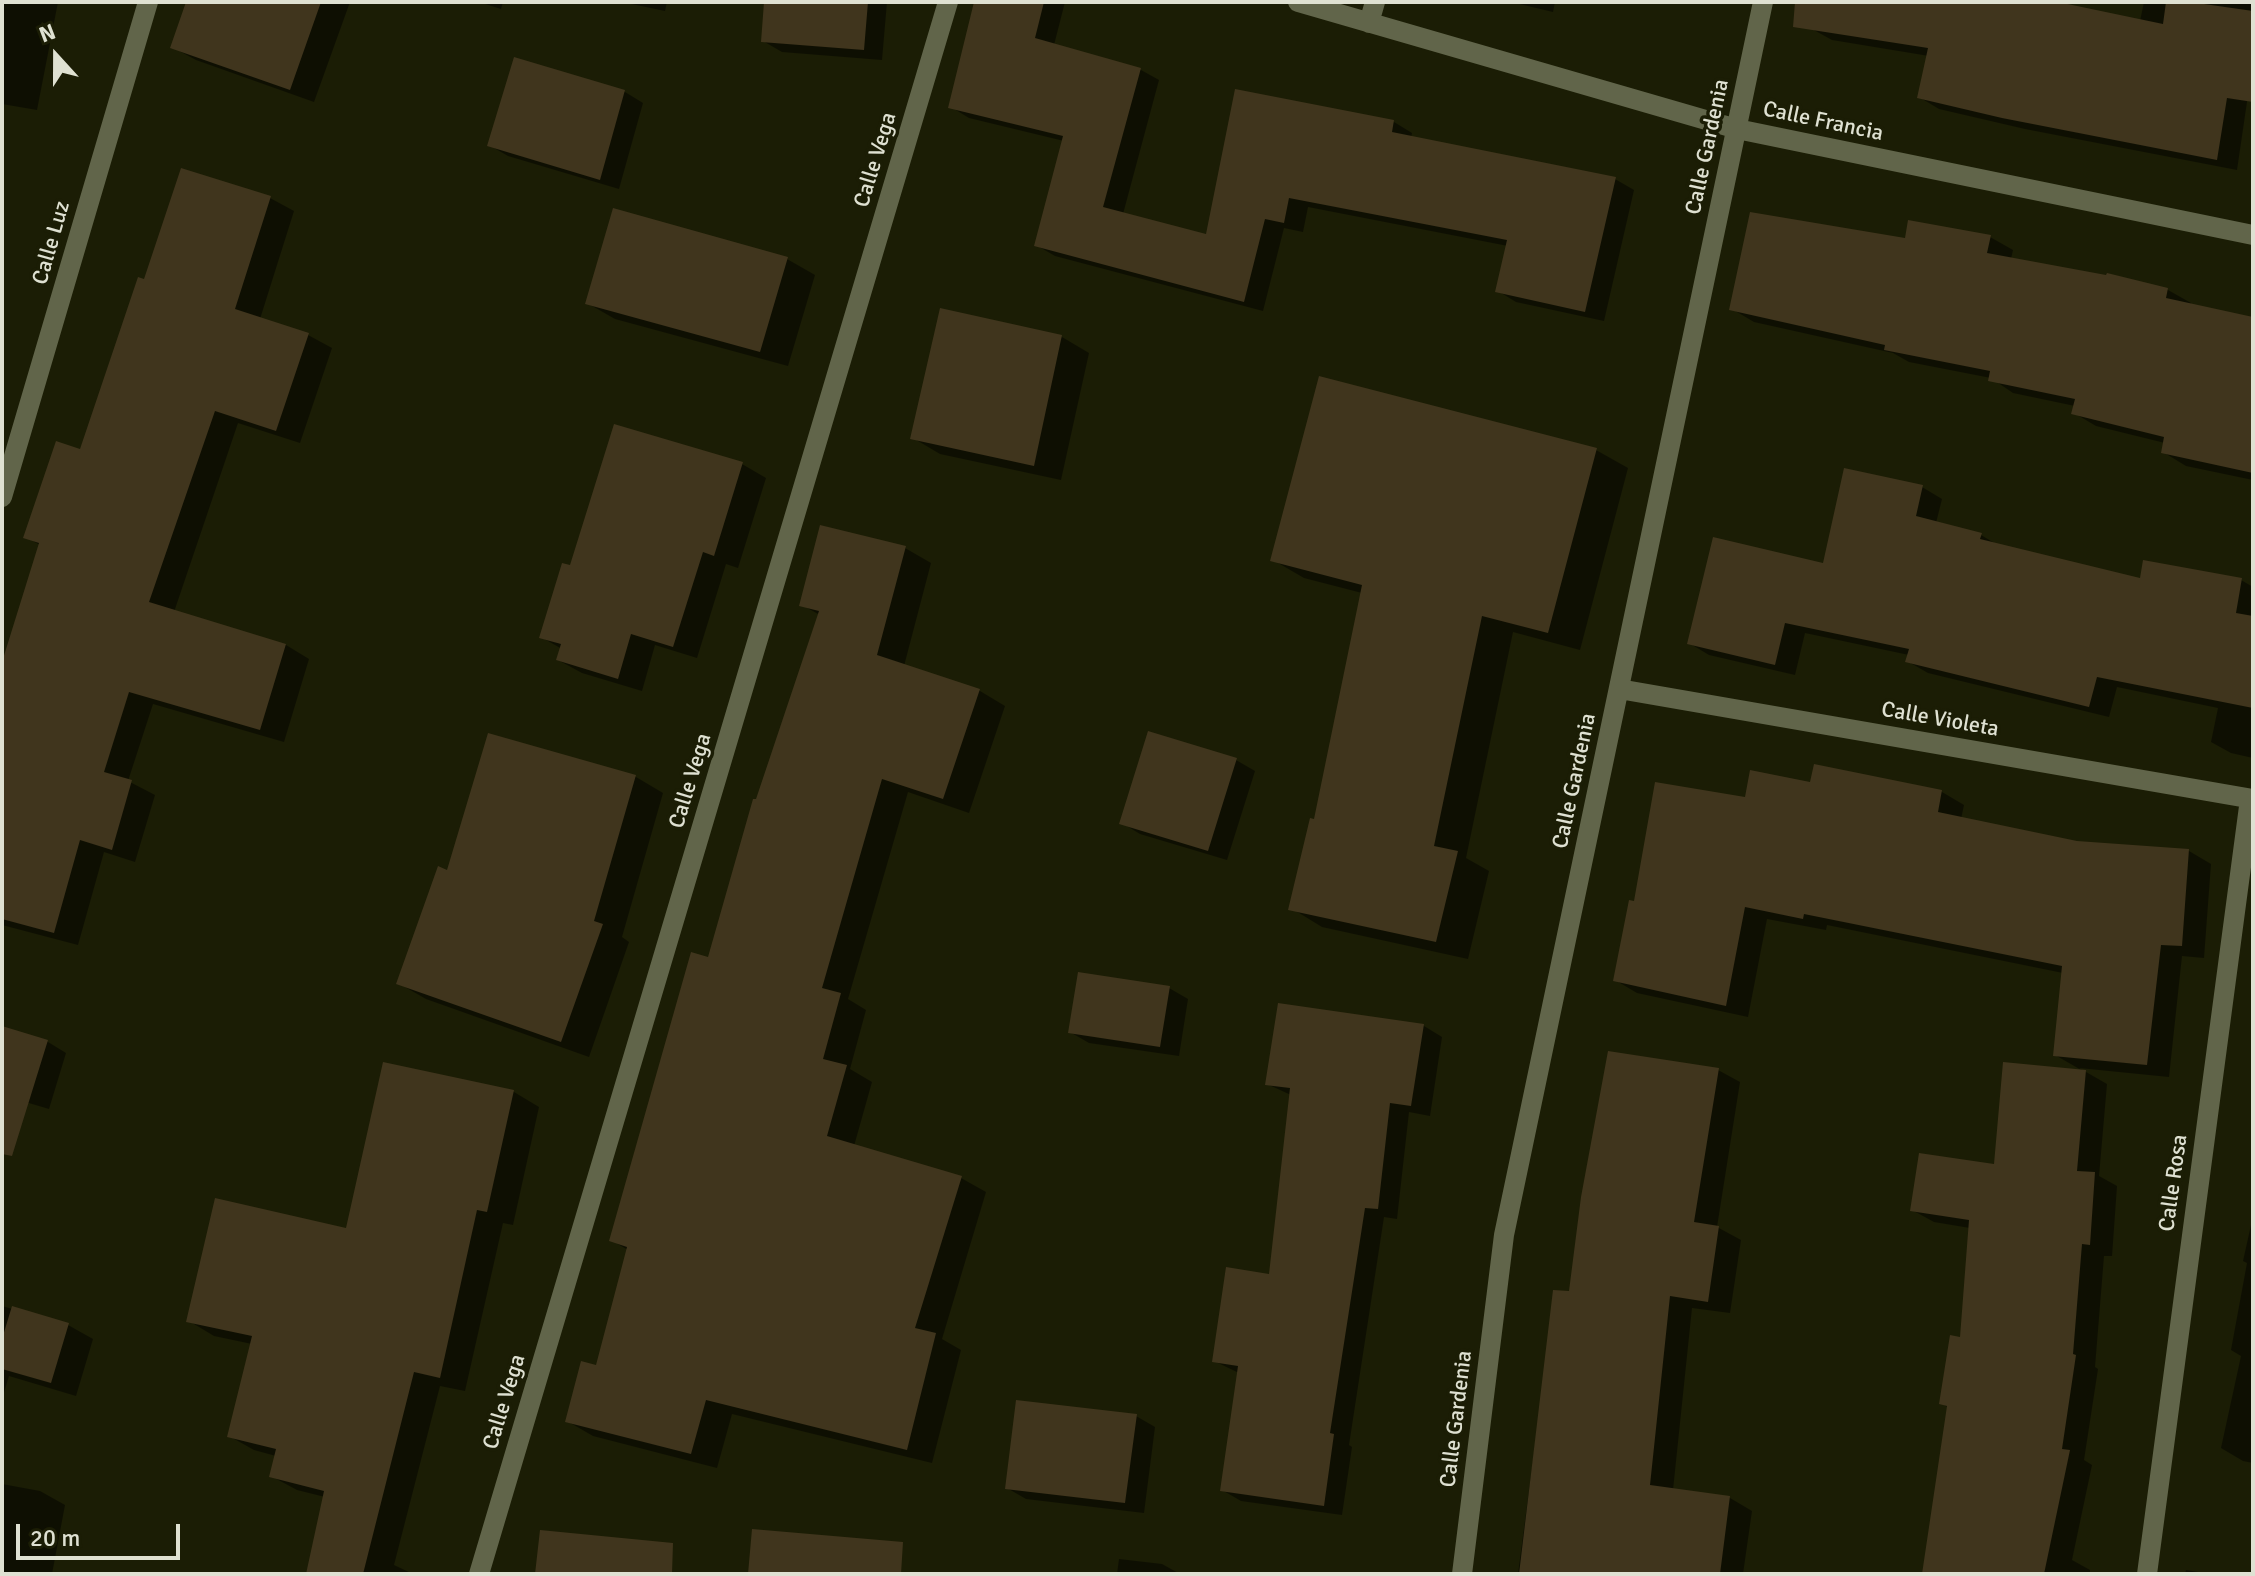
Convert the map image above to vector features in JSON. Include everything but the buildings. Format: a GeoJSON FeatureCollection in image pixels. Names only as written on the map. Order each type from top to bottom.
{"type":"FeatureCollection","features":[{"type":"Feature","properties":{"kind":"street","name":"Calle Luz"},"geometry":{"type":"LineString","coordinates":[[2,497],[148,2]]}},
{"type":"Feature","properties":{"kind":"street","name":"Calle Vega"},"geometry":{"type":"LineString","coordinates":[[479,1574],[948,2]]}},
{"type":"Feature","properties":{"kind":"street","name":"Calle Francia"},"geometry":{"type":"LineString","coordinates":[[1298,2],[1737,129],[2253,235]]}},
{"type":"Feature","properties":{"kind":"street"},"geometry":{"type":"LineString","coordinates":[[1369,23],[1375,2]]}},
{"type":"Feature","properties":{"kind":"street","name":"Calle Gardenia"},"geometry":{"type":"LineString","coordinates":[[1462,1574],[1504,1235],[1763,2]]}},
{"type":"Feature","properties":{"kind":"street","name":"Calle Violeta"},"geometry":{"type":"LineString","coordinates":[[1619,689],[2251,799]]}},
{"type":"Feature","properties":{"kind":"street","name":"Calle Rosa"},"geometry":{"type":"LineString","coordinates":[[2147,1574],[2251,799]]}}]}
